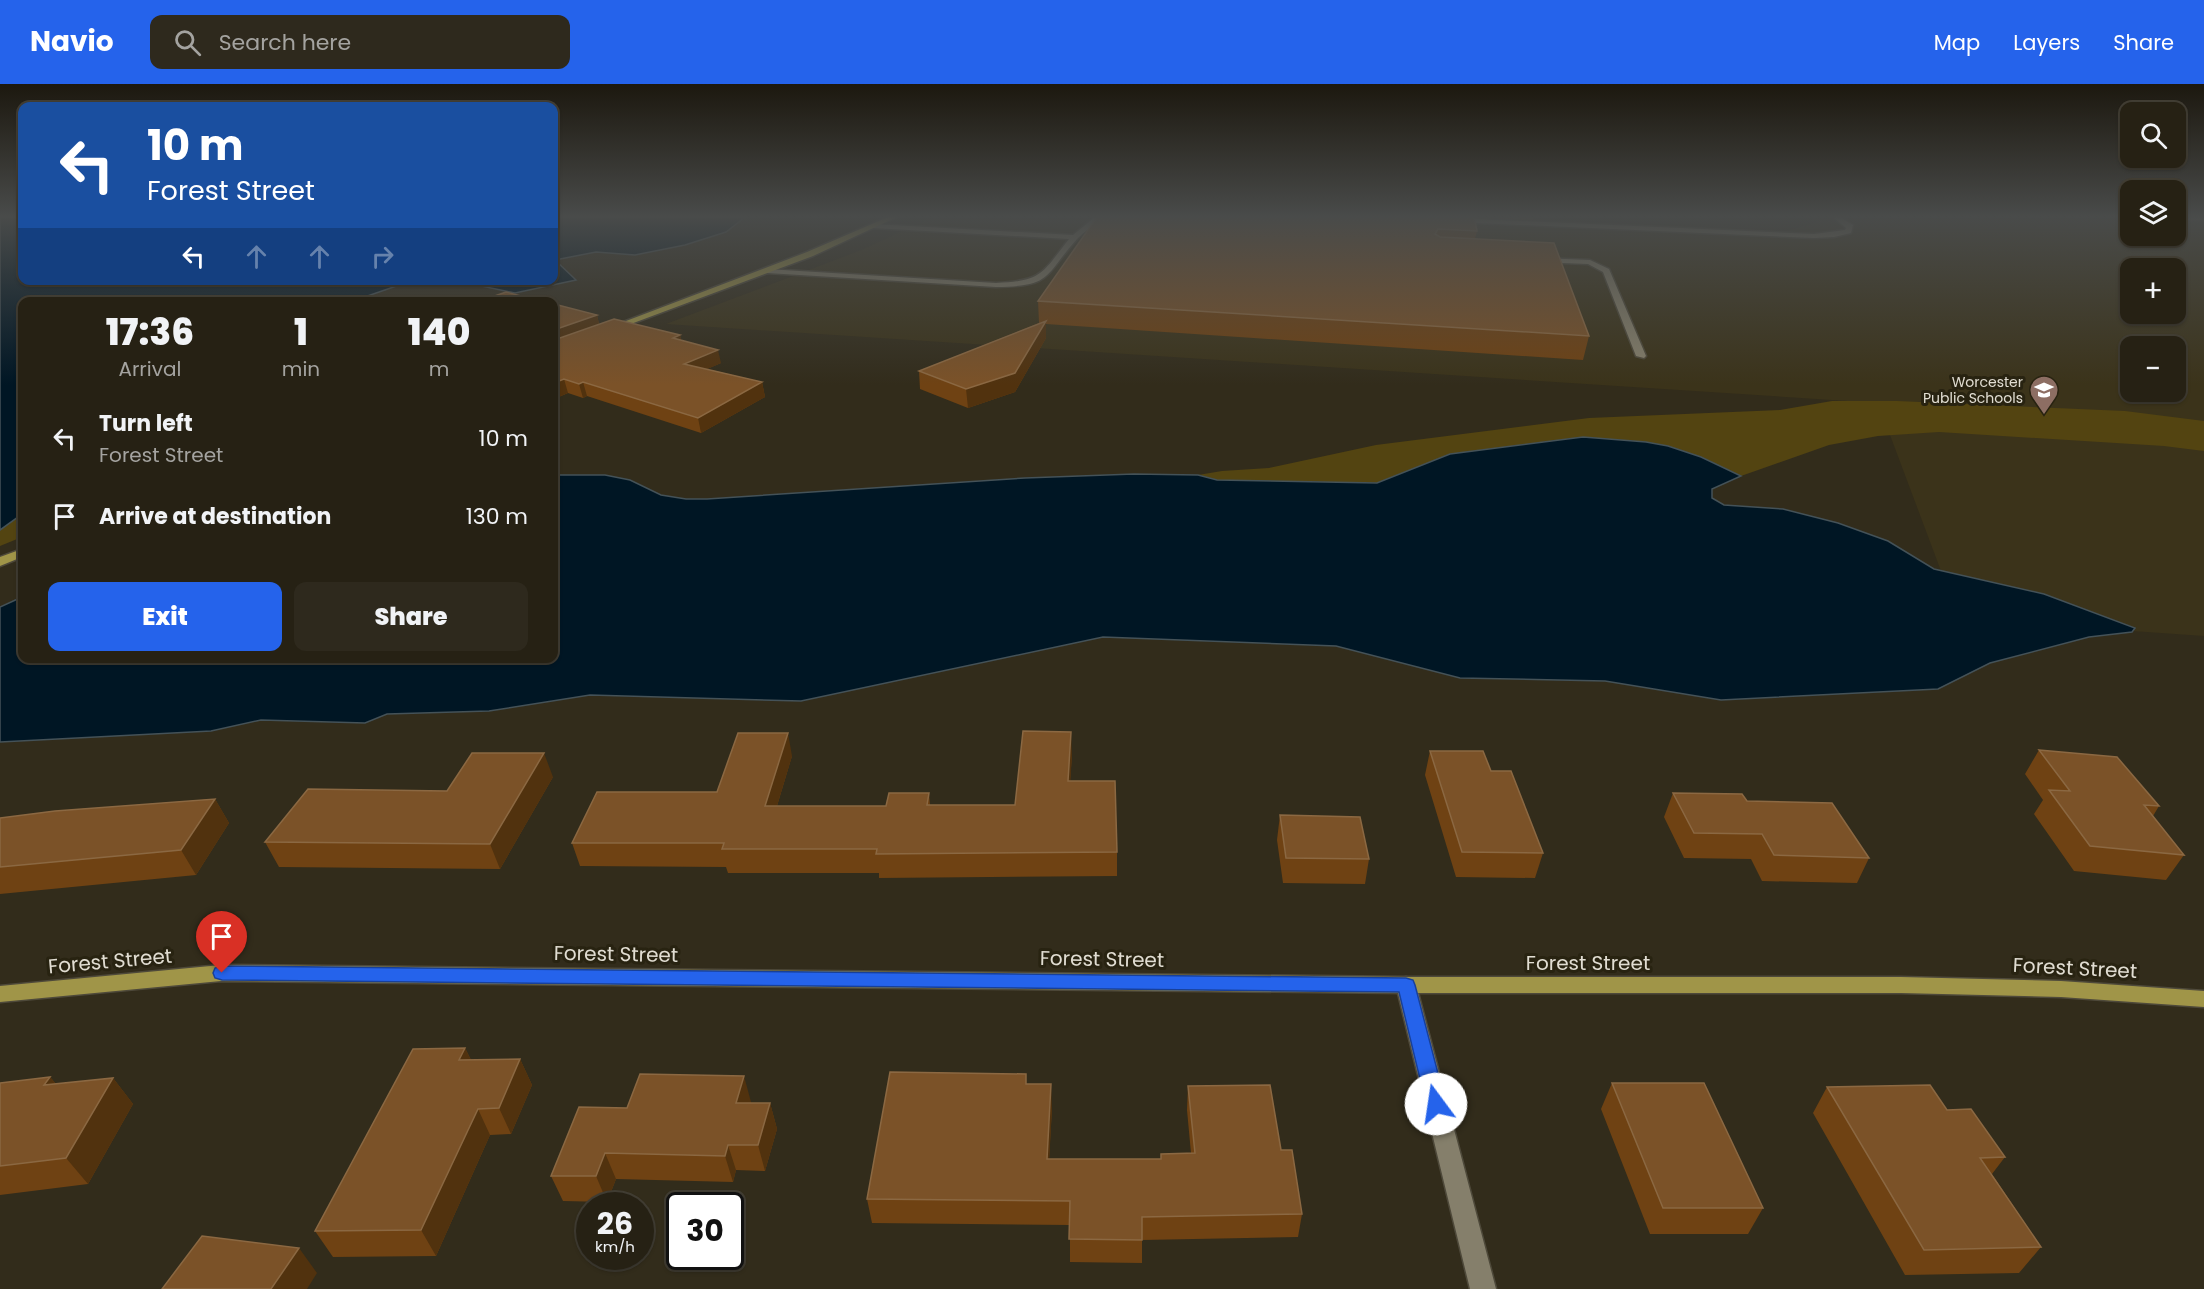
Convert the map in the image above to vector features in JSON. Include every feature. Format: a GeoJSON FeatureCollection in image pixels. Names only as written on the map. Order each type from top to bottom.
{"type":"FeatureCollection","features":[{"type":"Feature","properties":{"kind":"main road"},"geometry":{"type":"LineString","coordinates":[[605,331],[761,273]]}},
{"type":"Feature","properties":{"kind":"main road"},"geometry":{"type":"LineString","coordinates":[[0,562],[18,555]]}},
{"type":"Feature","properties":{"kind":"main road","name":"Forest Street"},"geometry":{"type":"LineString","coordinates":[[0,994],[222,973],[1406,985],[1901,984],[2061,989],[2204,999]]}},
{"type":"Feature","properties":{"kind":"street"},"geometry":{"type":"LineString","coordinates":[[804,273],[996,285],[1030,284],[1046,273]]}},
{"type":"Feature","properties":{"kind":"street"},"geometry":{"type":"LineString","coordinates":[[1607,273],[1641,356]]}},
{"type":"Feature","properties":{"kind":"street"},"geometry":{"type":"LineString","coordinates":[[1406,985],[1483,1289]]}},
{"type":"Feature","properties":{"kind":"shaded area","name":"Worcester Public Schools"},"geometry":{"type":"Polygon","coordinates":[[[800,273],[2120,273],[2120,324],[2186,324],[2186,273],[2204,273],[2204,636],[1959,619],[1878,403],[666,324],[800,273]]]}},
{"type":"Feature","properties":{"kind":"shaded area"},"geometry":{"type":"Polygon","coordinates":[[[1832,401],[1897,401],[2125,411],[2204,421],[2204,451],[2164,446],[1939,432],[1878,436],[1829,445],[1741,476],[1701,457],[1668,446],[1583,437],[1450,454],[1377,483],[1217,480],[1198,475],[1269,468],[1376,445],[1589,418],[1780,410],[1832,401]]]}},
{"type":"Feature","properties":{"kind":"shaded area"},"geometry":{"type":"Polygon","coordinates":[[[18,517],[18,539],[0,546],[0,530],[18,517]]]}},
{"type":"Feature","properties":{"kind":"water"},"geometry":{"type":"Polygon","coordinates":[[[0,273],[18,273],[18,285],[399,285],[365,297],[18,297],[18,517],[0,530],[0,273]]]}},
{"type":"Feature","properties":{"kind":"water"},"geometry":{"type":"Polygon","coordinates":[[[558,273],[569,273],[576,280],[558,284],[558,273]]]}},
{"type":"Feature","properties":{"kind":"water"},"geometry":{"type":"Polygon","coordinates":[[[477,285],[553,285],[515,293],[477,285]]]}},
{"type":"Feature","properties":{"kind":"water"},"geometry":{"type":"Polygon","coordinates":[[[1583,437],[1668,446],[1701,457],[1741,476],[1712,489],[1712,498],[1724,505],[1783,509],[1838,523],[1888,541],[1934,569],[2044,594],[2135,628],[2132,632],[2089,637],[1990,663],[1938,689],[1721,700],[1605,681],[1460,678],[1336,646],[1103,637],[801,701],[590,695],[489,711],[387,714],[365,723],[261,720],[211,731],[0,742],[0,607],[18,599],[18,663],[558,663],[558,475],[605,475],[630,480],[661,495],[686,499],[707,499],[1025,478],[1134,474],[1198,475],[1217,480],[1377,483],[1450,454],[1583,437]]]}},
{"type":"Feature","properties":{"kind":"building"},"geometry":{"type":"Polygon","coordinates":[[[1058,273],[1565,273],[1589,336],[1038,301],[1058,273]]]}},
{"type":"Feature","properties":{"kind":"building"},"geometry":{"type":"Polygon","coordinates":[[[506,292],[524,297],[492,297],[506,292]]]}},
{"type":"Feature","properties":{"kind":"building"},"geometry":{"type":"Polygon","coordinates":[[[558,305],[597,315],[558,329],[558,305]]]}},
{"type":"Feature","properties":{"kind":"building"},"geometry":{"type":"Polygon","coordinates":[[[614,319],[680,335],[673,338],[718,350],[684,364],[762,382],[698,418],[583,382],[579,384],[564,379],[558,381],[558,339],[614,319]]]}},
{"type":"Feature","properties":{"kind":"building"},"geometry":{"type":"Polygon","coordinates":[[[1046,321],[1015,373],[966,389],[919,371],[1046,321]]]}},
{"type":"Feature","properties":{"kind":"building"},"geometry":{"type":"Polygon","coordinates":[[[1023,731],[1071,732],[1068,781],[1115,781],[1117,852],[876,854],[877,849],[722,849],[724,843],[572,843],[597,792],[717,792],[738,733],[788,733],[765,806],[886,806],[889,793],[929,793],[927,805],[1015,805],[1023,731]]]}},
{"type":"Feature","properties":{"kind":"building"},"geometry":{"type":"Polygon","coordinates":[[[2039,750],[2117,757],[2159,806],[2144,805],[2184,855],[2090,846],[2049,790],[2070,791],[2039,750]]]}},
{"type":"Feature","properties":{"kind":"building"},"geometry":{"type":"Polygon","coordinates":[[[1430,751],[1483,751],[1491,771],[1511,771],[1543,853],[1462,852],[1430,751]]]}},
{"type":"Feature","properties":{"kind":"building"},"geometry":{"type":"Polygon","coordinates":[[[472,753],[544,753],[490,844],[265,842],[308,789],[447,791],[472,753]]]}},
{"type":"Feature","properties":{"kind":"building"},"geometry":{"type":"Polygon","coordinates":[[[1673,793],[1742,794],[1747,801],[1832,803],[1869,858],[1774,855],[1762,834],[1694,833],[1673,793]]]}},
{"type":"Feature","properties":{"kind":"building"},"geometry":{"type":"Polygon","coordinates":[[[215,799],[181,850],[0,867],[0,818],[55,811],[215,799]]]}},
{"type":"Feature","properties":{"kind":"building"},"geometry":{"type":"Polygon","coordinates":[[[1280,815],[1360,817],[1369,859],[1286,858],[1280,815]]]}},
{"type":"Feature","properties":{"kind":"building"},"geometry":{"type":"Polygon","coordinates":[[[465,1048],[459,1060],[520,1059],[499,1108],[478,1109],[421,1230],[315,1231],[413,1049],[465,1048]]]}},
{"type":"Feature","properties":{"kind":"building"},"geometry":{"type":"Polygon","coordinates":[[[890,1072],[1026,1074],[1026,1084],[1051,1084],[1047,1159],[1161,1159],[1161,1154],[1195,1153],[1188,1086],[1270,1085],[1281,1150],[1292,1150],[1302,1214],[1142,1217],[1142,1240],[1069,1239],[1070,1201],[867,1199],[890,1072]]]}},
{"type":"Feature","properties":{"kind":"building"},"geometry":{"type":"Polygon","coordinates":[[[640,1074],[744,1076],[736,1103],[770,1103],[758,1145],[728,1145],[725,1156],[605,1153],[596,1176],[551,1176],[579,1107],[627,1108],[640,1074]]]}},
{"type":"Feature","properties":{"kind":"building"},"geometry":{"type":"Polygon","coordinates":[[[50,1077],[44,1085],[113,1078],[66,1158],[0,1166],[0,1083],[50,1077]]]}},
{"type":"Feature","properties":{"kind":"building"},"geometry":{"type":"Polygon","coordinates":[[[1612,1083],[1704,1083],[1763,1208],[1663,1208],[1612,1083]]]}},
{"type":"Feature","properties":{"kind":"building"},"geometry":{"type":"Polygon","coordinates":[[[1930,1085],[1947,1110],[1971,1109],[2005,1157],[1980,1158],[2041,1247],[1924,1250],[1827,1087],[1930,1085]]]}},
{"type":"Feature","properties":{"kind":"building"},"geometry":{"type":"Polygon","coordinates":[[[202,1236],[299,1248],[271,1289],[162,1289],[202,1236]]]}},
{"type":"Feature","properties":{"kind":"place","name":"Worcester Public Schools"},"geometry":{"type":"Point","coordinates":[2044,416]}},
{"type":"Feature","properties":{"kind":"route"},"geometry":{"type":"LineString","coordinates":[[222,973],[1406,985],[1436,1104]]}}]}
